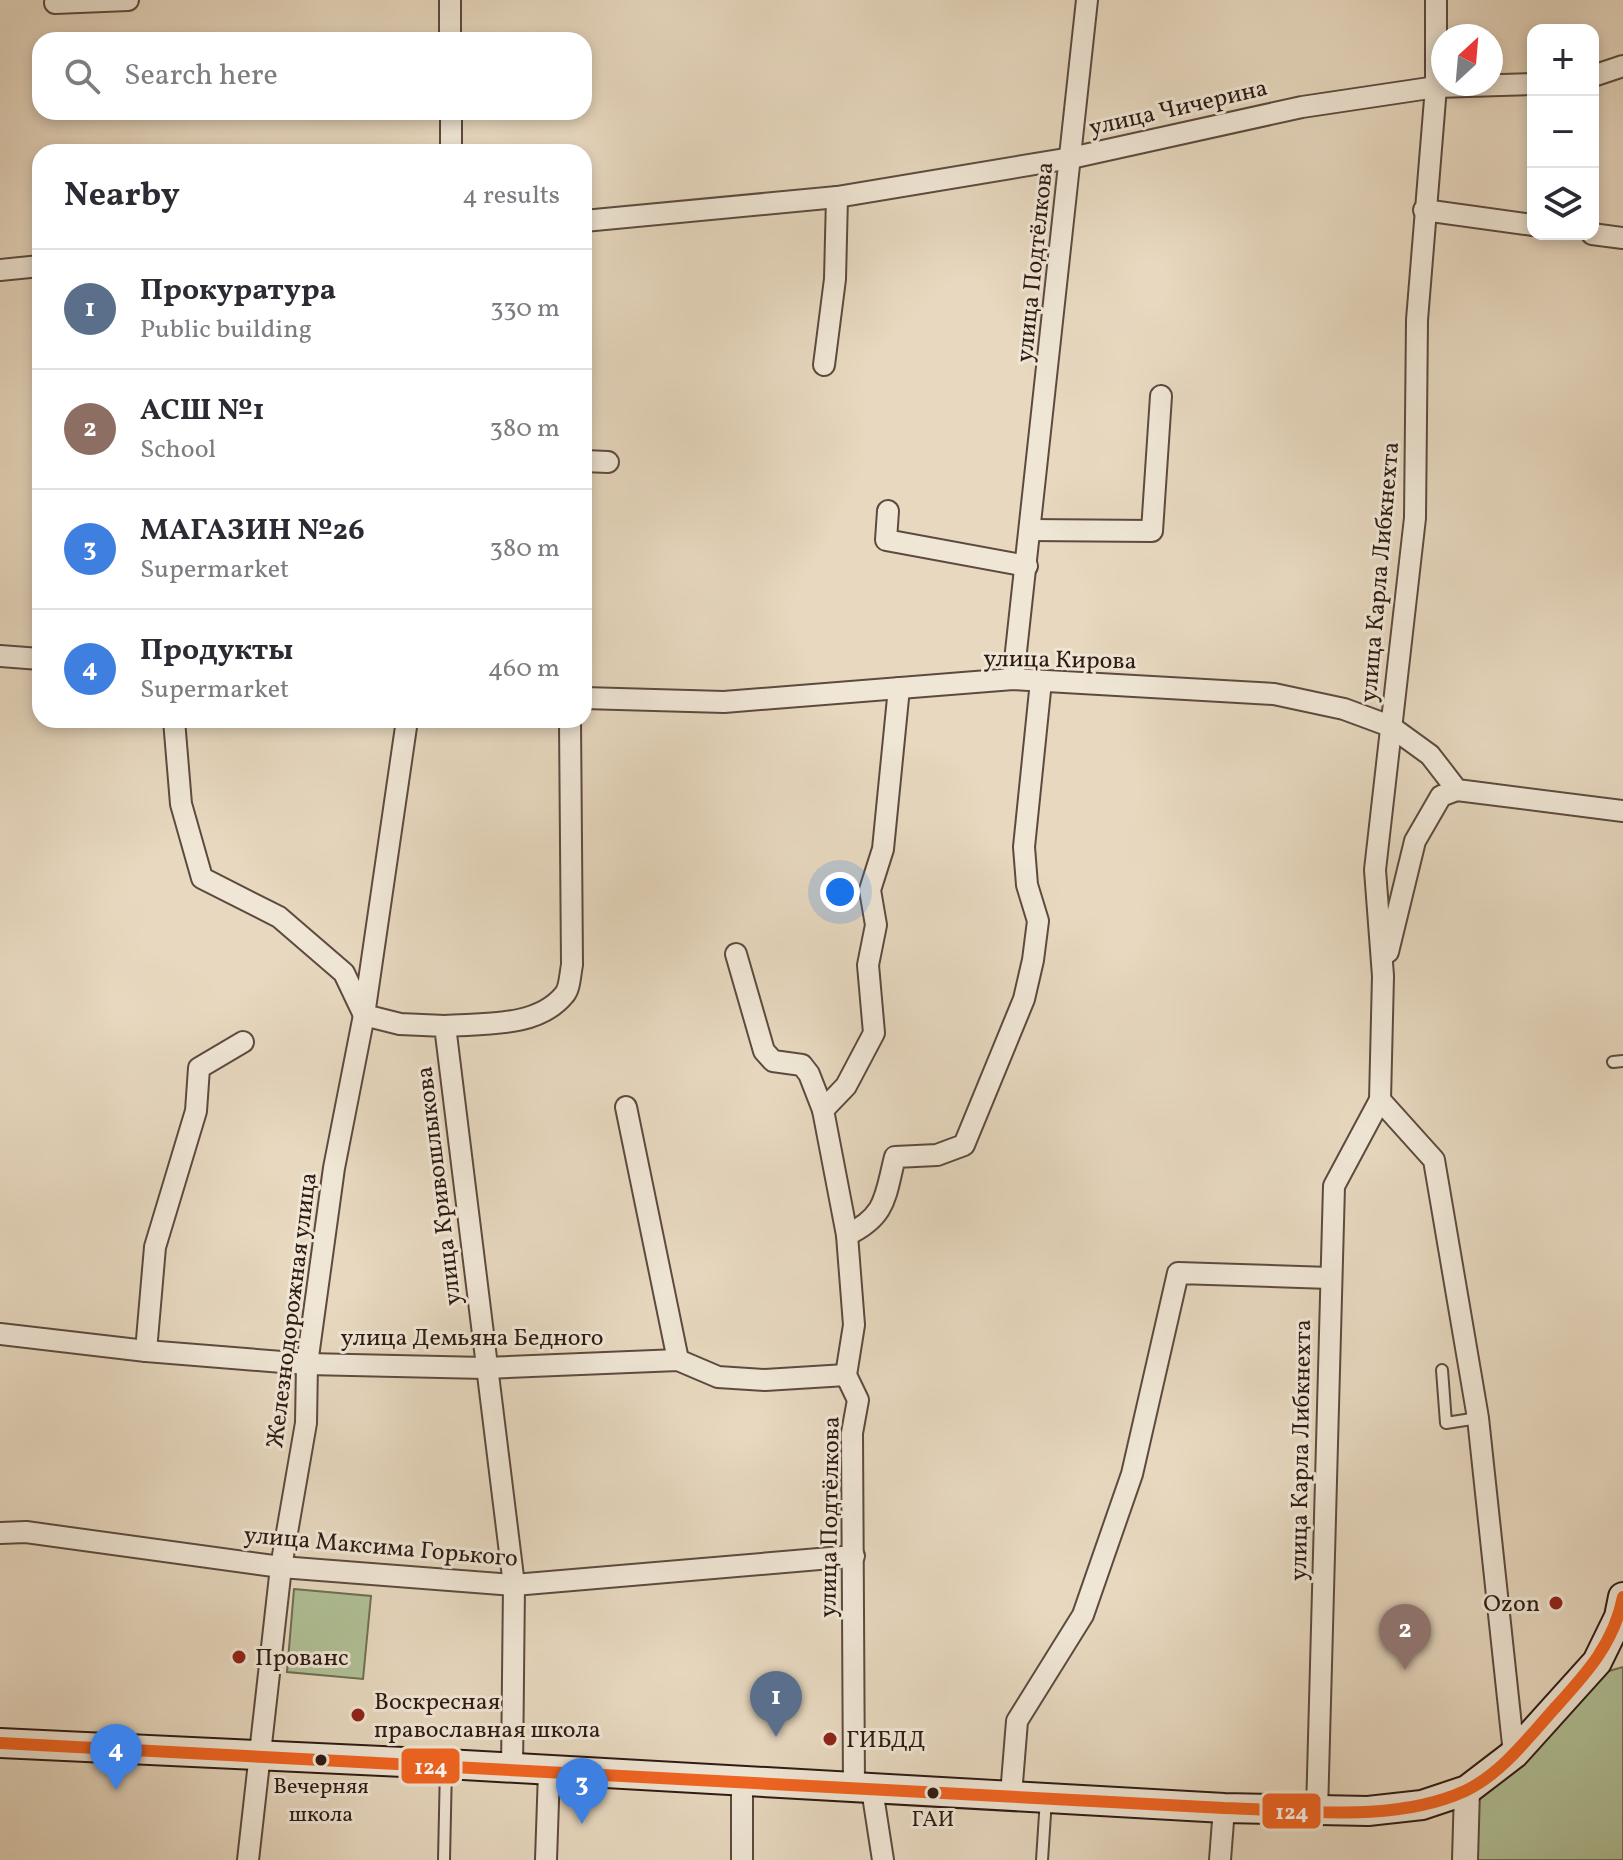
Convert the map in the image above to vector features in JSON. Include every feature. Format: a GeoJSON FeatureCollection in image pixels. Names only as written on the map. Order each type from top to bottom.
{"type":"FeatureCollection","features":[{"type":"Feature","properties":{"kind":"main road"},"geometry":{"type":"LineString","coordinates":[[0,1743],[446,1764],[1224,1808],[1368,1811],[1422,1805],[1467,1790],[1514,1754],[1597,1662],[1622,1613]]}},
{"type":"Feature","properties":{"kind":"street"},"geometry":{"type":"LineString","coordinates":[[55,3],[128,0]]}},
{"type":"Feature","properties":{"kind":"street"},"geometry":{"type":"LineString","coordinates":[[450,0],[450,32]]}},
{"type":"Feature","properties":{"kind":"street","name":"улица Подтёлкова"},"geometry":{"type":"LineString","coordinates":[[1013,679],[1087,0]]}},
{"type":"Feature","properties":{"kind":"street","name":"улица Карла Либкнехта"},"geometry":{"type":"LineString","coordinates":[[1436,0],[1436,24]]}},
{"type":"Feature","properties":{"kind":"street"},"geometry":{"type":"LineString","coordinates":[[1599,74],[1623,66]]}},
{"type":"Feature","properties":{"kind":"street","name":"улица Чичерина"},"geometry":{"type":"LineString","coordinates":[[1503,85],[1527,84]]}},
{"type":"Feature","properties":{"kind":"street","name":"улица Чичерина"},"geometry":{"type":"LineString","coordinates":[[592,220],[837,197],[1071,158],[1302,107],[1431,88]]}},
{"type":"Feature","properties":{"kind":"street","name":"улица Карла Либкнехта"},"geometry":{"type":"LineString","coordinates":[[1317,1812],[1334,1186],[1380,1100],[1383,976],[1375,870],[1415,518],[1417,320],[1435,96]]}},
{"type":"Feature","properties":{"kind":"street"},"geometry":{"type":"LineString","coordinates":[[451,120],[451,144]]}},
{"type":"Feature","properties":{"kind":"street"},"geometry":{"type":"LineString","coordinates":[[824,365],[835,279],[837,197]]}},
{"type":"Feature","properties":{"kind":"street"},"geometry":{"type":"LineString","coordinates":[[1424,210],[1527,224]]}},
{"type":"Feature","properties":{"kind":"street"},"geometry":{"type":"LineString","coordinates":[[1599,235],[1623,238]]}},
{"type":"Feature","properties":{"kind":"street"},"geometry":{"type":"LineString","coordinates":[[0,270],[32,267]]}},
{"type":"Feature","properties":{"kind":"street"},"geometry":{"type":"LineString","coordinates":[[1030,530],[1152,531],[1161,396]]}},
{"type":"Feature","properties":{"kind":"street"},"geometry":{"type":"LineString","coordinates":[[592,461],[608,462]]}},
{"type":"Feature","properties":{"kind":"street"},"geometry":{"type":"LineString","coordinates":[[888,511],[886,540],[1027,566]]}},
{"type":"Feature","properties":{"kind":"street"},"geometry":{"type":"LineString","coordinates":[[0,656],[32,658]]}},
{"type":"Feature","properties":{"kind":"street","name":"улица Кирова"},"geometry":{"type":"LineString","coordinates":[[592,698],[724,702],[1013,679],[1274,694],[1344,709],[1390,726],[1430,755],[1457,790]]}},
{"type":"Feature","properties":{"kind":"street"},"geometry":{"type":"LineString","coordinates":[[847,1235],[869,1224],[882,1209],[895,1157],[937,1155],[964,1145],[1024,999],[1038,921],[1027,885],[1024,847],[1041,681]]}},
{"type":"Feature","properties":{"kind":"street"},"geometry":{"type":"LineString","coordinates":[[823,1110],[846,1086],[874,1033],[868,965],[876,915],[870,890],[883,849],[899,688]]}},
{"type":"Feature","properties":{"kind":"street"},"geometry":{"type":"LineString","coordinates":[[175,728],[181,804],[202,878],[279,917],[344,973],[364,1015],[400,1024],[445,1026],[510,1021],[542,1014],[566,994],[572,965],[570,728]]}},
{"type":"Feature","properties":{"kind":"street","name":"Железнодорожная улица"},"geometry":{"type":"LineString","coordinates":[[248,1860],[281,1567],[306,1423],[307,1364],[334,1168],[364,1015],[406,728]]}},
{"type":"Feature","properties":{"kind":"street"},"geometry":{"type":"LineString","coordinates":[[1383,976],[1415,841],[1441,796],[1457,790],[1623,811]]}},
{"type":"Feature","properties":{"kind":"street","name":"улица Подтёлкова"},"geometry":{"type":"LineString","coordinates":[[736,954],[764,1051],[773,1061],[802,1065],[809,1074],[823,1110],[847,1235],[854,1325],[846,1375],[858,1400],[852,1433],[863,1788],[883,1860]]}},
{"type":"Feature","properties":{"kind":"street","name":"улица Кривошлыкова"},"geometry":{"type":"LineString","coordinates":[[445,1026],[514,1585],[512,1770]]}},
{"type":"Feature","properties":{"kind":"street"},"geometry":{"type":"LineString","coordinates":[[146,1351],[155,1247],[196,1111],[199,1068],[243,1042]]}},
{"type":"Feature","properties":{"kind":"street"},"geometry":{"type":"LineString","coordinates":[[1380,1100],[1434,1160],[1478,1418],[1514,1754]]}},
{"type":"Feature","properties":{"kind":"street"},"geometry":{"type":"LineString","coordinates":[[626,1107],[678,1360]]}},
{"type":"Feature","properties":{"kind":"street"},"geometry":{"type":"LineString","coordinates":[[1011,1795],[1017,1721],[1083,1615],[1132,1474],[1178,1273],[1330,1278]]}},
{"type":"Feature","properties":{"kind":"street","name":"улица Демьяна Бедного"},"geometry":{"type":"LineString","coordinates":[[0,1334],[146,1351],[307,1364],[485,1368],[678,1360],[718,1377],[765,1380],[846,1375]]}},
{"type":"Feature","properties":{"kind":"street","name":"улица Максима Горького"},"geometry":{"type":"LineString","coordinates":[[0,1533],[26,1532],[281,1567],[514,1585],[854,1556]]}},
{"type":"Feature","properties":{"kind":"street"},"geometry":{"type":"LineString","coordinates":[[0,1743],[0,1750]]}},
{"type":"Feature","properties":{"kind":"street"},"geometry":{"type":"LineString","coordinates":[[546,1860],[549,1772]]}},
{"type":"Feature","properties":{"kind":"street"},"geometry":{"type":"LineString","coordinates":[[742,1783],[742,1860]]}},
{"type":"Feature","properties":{"kind":"street"},"geometry":{"type":"LineString","coordinates":[[1465,1860],[1467,1790]]}},
{"type":"Feature","properties":{"kind":"street"},"geometry":{"type":"LineString","coordinates":[[1220,1860],[1224,1808]]}},
{"type":"Feature","properties":{"kind":"lane"},"geometry":{"type":"LineString","coordinates":[[1442,1370],[1446,1423],[1478,1418]]}},
{"type":"Feature","properties":{"kind":"lane"},"geometry":{"type":"LineString","coordinates":[[444,1860],[446,1764]]}},
{"type":"Feature","properties":{"kind":"lane"},"geometry":{"type":"LineString","coordinates":[[1042,1860],[1046,1797]]}},
{"type":"Feature","properties":{"kind":"green space"},"geometry":{"type":"Polygon","coordinates":[[[294,1589],[371,1596],[363,1679],[287,1672],[294,1589]]]}},
{"type":"Feature","properties":{"kind":"green space"},"geometry":{"type":"Polygon","coordinates":[[[1623,1667],[1623,1860],[1474,1860],[1473,1824],[1479,1797],[1602,1673],[1623,1667]]]}},
{"type":"Feature","properties":{"kind":"transit line","name":"124"},"geometry":{"type":"LineString","coordinates":[[0,1743],[1224,1808],[1346,1813],[1377,1811],[1437,1801],[1465,1791],[1491,1775],[1524,1743],[1597,1658],[1613,1630],[1623,1597]]}},
{"type":"Feature","properties":{"kind":"place","name":"Ozon"},"geometry":{"type":"Point","coordinates":[1556,1603]}},
{"type":"Feature","properties":{"kind":"place","name":"Прованс"},"geometry":{"type":"Point","coordinates":[239,1657]}},
{"type":"Feature","properties":{"kind":"place","name":"АСШ №1"},"geometry":{"type":"Point","coordinates":[1405,1670]}},
{"type":"Feature","properties":{"kind":"place","name":"Воскресная православная школа"},"geometry":{"type":"Point","coordinates":[358,1715]}},
{"type":"Feature","properties":{"kind":"place","name":"Прокуратура"},"geometry":{"type":"Point","coordinates":[776,1737]}},
{"type":"Feature","properties":{"kind":"place","name":"ГИБДД"},"geometry":{"type":"Point","coordinates":[830,1739]}},
{"type":"Feature","properties":{"kind":"place","name":"Вечерняя школа"},"geometry":{"type":"Point","coordinates":[321,1760]}},
{"type":"Feature","properties":{"kind":"place","name":"Продукты"},"geometry":{"type":"Point","coordinates":[116,1790]}},
{"type":"Feature","properties":{"kind":"place","name":"ГАИ"},"geometry":{"type":"Point","coordinates":[933,1793]}},
{"type":"Feature","properties":{"kind":"place","name":"МАГАЗИН №26"},"geometry":{"type":"Point","coordinates":[582,1824]}}]}
